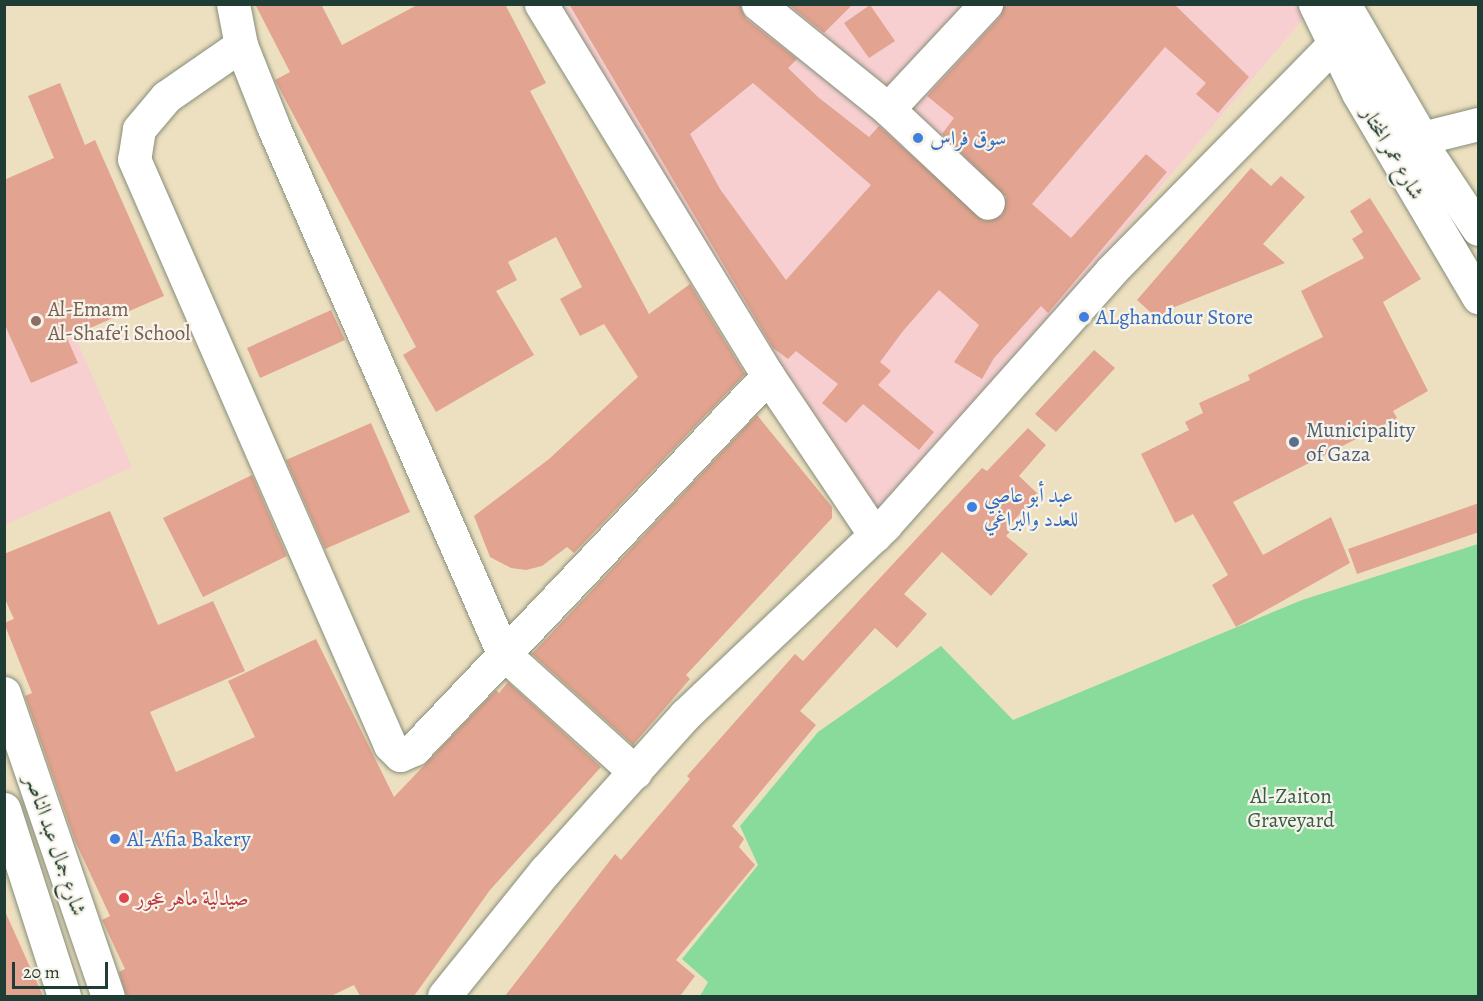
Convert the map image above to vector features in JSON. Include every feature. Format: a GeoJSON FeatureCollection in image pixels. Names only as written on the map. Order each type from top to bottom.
{"type":"FeatureCollection","features":[{"type":"Feature","properties":{"kind":"street"},"geometry":{"type":"LineString","coordinates":[[233,4],[241,45],[503,652],[635,772]]}},
{"type":"Feature","properties":{"kind":"street"},"geometry":{"type":"LineString","coordinates":[[542,4],[768,376],[875,536]]}},
{"type":"Feature","properties":{"kind":"street"},"geometry":{"type":"LineString","coordinates":[[758,4],[888,109],[988,203]]}},
{"type":"Feature","properties":{"kind":"street"},"geometry":{"type":"LineString","coordinates":[[888,109],[986,4]]}},
{"type":"Feature","properties":{"kind":"street","name":"شارع عمر المختار"},"geometry":{"type":"LineString","coordinates":[[1315,4],[1358,93],[1479,297]]}},
{"type":"Feature","properties":{"kind":"street","name":"شارع عمر المختار"},"geometry":{"type":"LineString","coordinates":[[1344,4],[1418,130],[1419,139],[1479,229]]}},
{"type":"Feature","properties":{"kind":"street"},"geometry":{"type":"LineString","coordinates":[[444,996],[544,872],[685,715],[875,536],[1111,272],[1334,44]]}},
{"type":"Feature","properties":{"kind":"street"},"geometry":{"type":"LineString","coordinates":[[241,45],[166,97],[139,129],[134,159],[390,745],[400,755],[414,749],[503,652],[768,376]]}},
{"type":"Feature","properties":{"kind":"street"},"geometry":{"type":"LineString","coordinates":[[1419,139],[1479,124]]}},
{"type":"Feature","properties":{"kind":"street","name":"شارع جمال عبد الناصر"},"geometry":{"type":"LineString","coordinates":[[4,693],[108,996]]}},
{"type":"Feature","properties":{"kind":"street","name":"شارع جمال عبد الناصر"},"geometry":{"type":"LineString","coordinates":[[6,818],[63,996]]}},
{"type":"Feature","properties":{"kind":"shaded area","name":"سوق فراس"},"geometry":{"type":"Polygon","coordinates":[[[552,5],[1315,5],[874,525],[552,5]]]}},
{"type":"Feature","properties":{"kind":"shaded area","name":"Al-Emam Al-Shafe'i School"},"geometry":{"type":"Polygon","coordinates":[[[4,174],[132,467],[5,525],[4,525],[4,174]]]}},
{"type":"Feature","properties":{"kind":"green space","name":"Al-Zaiton Graveyard"},"geometry":{"type":"Polygon","coordinates":[[[1478,544],[1478,996],[700,996],[708,982],[682,959],[758,865],[740,826],[818,732],[941,646],[1013,720],[1302,600],[1478,544]]]}},
{"type":"Feature","properties":{"kind":"building"},"geometry":{"type":"Polygon","coordinates":[[[255,4],[321,4],[342,45],[419,4],[505,4],[546,83],[530,91],[649,314],[690,284],[745,374],[574,553],[567,547],[542,566],[526,570],[511,568],[490,557],[474,516],[549,459],[638,377],[604,324],[580,336],[560,299],[582,287],[556,237],[508,262],[517,280],[496,291],[534,355],[436,412],[403,355],[416,347],[275,80],[290,72],[255,4]]]}},
{"type":"Feature","properties":{"kind":"building"},"geometry":{"type":"Polygon","coordinates":[[[569,4],[740,4],[746,19],[797,59],[788,68],[818,97],[869,137],[879,126],[984,221],[1002,215],[1006,197],[942,134],[954,118],[927,96],[1000,17],[1004,4],[1174,4],[1249,77],[1218,113],[1196,94],[1206,83],[1165,47],[1032,204],[1071,238],[1146,154],[1167,172],[1048,313],[1041,306],[994,358],[982,379],[954,362],[979,325],[939,290],[903,331],[880,362],[891,371],[878,385],[934,432],[919,450],[863,404],[846,423],[822,403],[838,384],[796,351],[788,359],[773,348],[569,4]],[[753,83],[690,134],[720,189],[786,280],[871,185],[753,83]]]}},
{"type":"Feature","properties":{"kind":"building"},"geometry":{"type":"Polygon","coordinates":[[[788,4],[853,4],[824,33],[788,4]]]}},
{"type":"Feature","properties":{"kind":"building"},"geometry":{"type":"Polygon","coordinates":[[[870,5],[895,41],[869,58],[844,23],[870,5]]]}},
{"type":"Feature","properties":{"kind":"building"},"geometry":{"type":"Polygon","coordinates":[[[60,83],[85,145],[95,140],[164,296],[67,338],[78,363],[31,383],[4,323],[4,180],[54,158],[28,96],[60,83]]]}},
{"type":"Feature","properties":{"kind":"building"},"geometry":{"type":"Polygon","coordinates":[[[1251,168],[1271,186],[1281,176],[1305,197],[1263,244],[1285,263],[1167,310],[1159,320],[1137,300],[1251,168]]]}},
{"type":"Feature","properties":{"kind":"building"},"geometry":{"type":"Polygon","coordinates":[[[1370,198],[1421,279],[1383,302],[1428,391],[1393,411],[1397,418],[1233,502],[1263,555],[1331,517],[1350,563],[1236,627],[1212,585],[1228,575],[1193,514],[1175,523],[1141,454],[1189,430],[1185,422],[1203,413],[1199,403],[1250,380],[1248,375],[1323,337],[1301,291],[1364,258],[1352,239],[1363,232],[1350,211],[1370,198]]]}},
{"type":"Feature","properties":{"kind":"building"},"geometry":{"type":"Polygon","coordinates":[[[331,310],[345,340],[260,378],[247,348],[331,310]]]}},
{"type":"Feature","properties":{"kind":"building"},"geometry":{"type":"Polygon","coordinates":[[[1094,350],[1115,368],[1056,432],[1035,414],[1094,350]]]}},
{"type":"Feature","properties":{"kind":"building"},"geometry":{"type":"Polygon","coordinates":[[[757,415],[832,507],[832,518],[686,675],[690,679],[633,745],[532,654],[757,415]]]}},
{"type":"Feature","properties":{"kind":"building"},"geometry":{"type":"Polygon","coordinates":[[[371,423],[410,512],[325,549],[286,460],[371,423]]]}},
{"type":"Feature","properties":{"kind":"building"},"geometry":{"type":"Polygon","coordinates":[[[1028,428],[1046,445],[1019,476],[1038,494],[1009,526],[1012,529],[1006,536],[1028,554],[991,596],[942,552],[904,594],[927,614],[897,648],[875,628],[800,711],[816,725],[732,826],[744,839],[739,847],[755,865],[676,960],[695,976],[680,996],[505,996],[615,854],[621,860],[690,779],[687,776],[795,654],[803,661],[982,468],[987,471],[1028,428]]]}},
{"type":"Feature","properties":{"kind":"building"},"geometry":{"type":"Polygon","coordinates":[[[252,475],[287,556],[203,597],[163,518],[252,475]]]}},
{"type":"Feature","properties":{"kind":"building"},"geometry":{"type":"Polygon","coordinates":[[[1479,503],[1479,532],[1357,574],[1348,549],[1479,503]]]}},
{"type":"Feature","properties":{"kind":"building"},"geometry":{"type":"Polygon","coordinates":[[[110,511],[158,625],[213,601],[245,671],[150,712],[176,772],[255,737],[228,681],[316,639],[394,797],[496,690],[499,693],[508,682],[601,767],[490,890],[414,996],[360,996],[354,985],[331,996],[126,996],[119,972],[125,969],[102,920],[110,916],[75,841],[25,696],[32,693],[4,623],[14,619],[4,597],[4,554],[110,511]]]}},
{"type":"Feature","properties":{"kind":"building"},"geometry":{"type":"Polygon","coordinates":[[[4,909],[43,996],[4,996],[4,909]]]}},
{"type":"Feature","properties":{"kind":"place","name":"سوق فراس"},"geometry":{"type":"Point","coordinates":[918,138]}},
{"type":"Feature","properties":{"kind":"place","name":"ALghandour Store"},"geometry":{"type":"Point","coordinates":[1084,317]}},
{"type":"Feature","properties":{"kind":"place","name":"Al-Emam Al-Shafe'i School"},"geometry":{"type":"Point","coordinates":[36,321]}},
{"type":"Feature","properties":{"kind":"place","name":"Municipality of Gaza"},"geometry":{"type":"Point","coordinates":[1294,442]}},
{"type":"Feature","properties":{"kind":"place","name":"عبد أبو عاصي للعدد والبراغي"},"geometry":{"type":"Point","coordinates":[972,507]}},
{"type":"Feature","properties":{"kind":"place","name":"Al-A'fia Bakery"},"geometry":{"type":"Point","coordinates":[115,839]}},
{"type":"Feature","properties":{"kind":"place","name":"صيدلية ماهر عجور"},"geometry":{"type":"Point","coordinates":[124,898]}}]}
